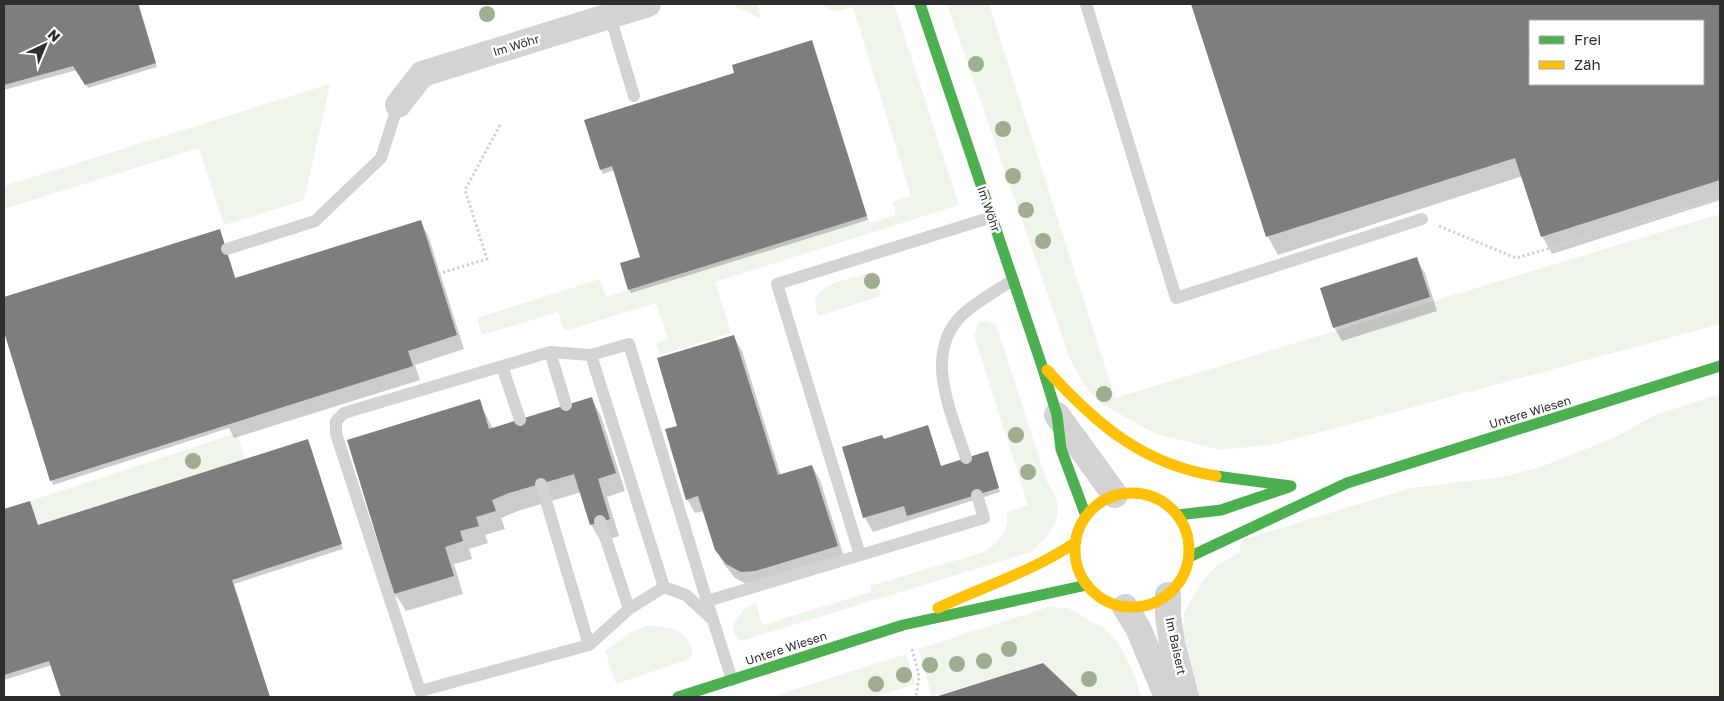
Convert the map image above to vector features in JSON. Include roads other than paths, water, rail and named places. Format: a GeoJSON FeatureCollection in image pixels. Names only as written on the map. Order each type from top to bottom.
{"type":"FeatureCollection","features":[{"type":"Feature","properties":{"kind":"street","name":"Im Wöhr"},"geometry":{"type":"LineString","coordinates":[[398,105],[422,74],[648,4]]}},
{"type":"Feature","properties":{"kind":"street","name":"Im Wöhr"},"geometry":{"type":"LineString","coordinates":[[920,4],[1041,363],[1057,415],[1061,449],[1086,516]]}},
{"type":"Feature","properties":{"kind":"street"},"geometry":{"type":"LineString","coordinates":[[1041,363],[1098,423],[1141,452],[1190,472],[1295,486],[1225,510],[1198,515],[1178,515]]}},
{"type":"Feature","properties":{"kind":"street","name":"Untere Wiesen"},"geometry":{"type":"LineString","coordinates":[[1190,557],[1348,483],[1720,366]]}},
{"type":"Feature","properties":{"kind":"street","name":"Im Wöhr"},"geometry":{"type":"LineString","coordinates":[[1057,415],[1115,495]]}},
{"type":"Feature","properties":{"kind":"street","name":"Untere Wiesen"},"geometry":{"type":"LineString","coordinates":[[1319,485],[1348,483]]}},
{"type":"Feature","properties":{"kind":"street"},"geometry":{"type":"LineString","coordinates":[[1128,492],[1143,493],[1168,505],[1178,515],[1186,528],[1190,557],[1182,578],[1168,595],[1148,605],[1125,607],[1104,600],[1088,585],[1077,564],[1076,542],[1086,516],[1104,500],[1128,492]]}},
{"type":"Feature","properties":{"kind":"street","name":"Untere Wiesen"},"geometry":{"type":"LineString","coordinates":[[903,625],[976,589],[1036,567],[1057,556],[1076,542]]}},
{"type":"Feature","properties":{"kind":"street","name":"Untere Wiesen"},"geometry":{"type":"LineString","coordinates":[[678,697],[903,625],[1088,585]]}},
{"type":"Feature","properties":{"kind":"street","name":"Im Baisert"},"geometry":{"type":"LineString","coordinates":[[1168,595],[1168,616],[1172,643],[1186,697]]}},
{"type":"Feature","properties":{"kind":"street","name":"Im Baisert"},"geometry":{"type":"LineString","coordinates":[[1125,607],[1138,628],[1167,697]]}},
{"type":"Feature","properties":{"kind":"lane"},"geometry":{"type":"LineString","coordinates":[[1086,4],[1176,298],[1422,219]]}},
{"type":"Feature","properties":{"kind":"lane"},"geometry":{"type":"LineString","coordinates":[[610,16],[634,96]]}},
{"type":"Feature","properties":{"kind":"lane"},"geometry":{"type":"LineString","coordinates":[[226,249],[315,221],[381,158],[398,105]]}},
{"type":"Feature","properties":{"kind":"lane"},"geometry":{"type":"LineString","coordinates":[[860,555],[777,284],[992,217]]}},
{"type":"Feature","properties":{"kind":"lane"},"geometry":{"type":"LineString","coordinates":[[966,458],[944,387],[942,364],[946,337],[961,316],[1013,280]]}},
{"type":"Feature","properties":{"kind":"lane"},"geometry":{"type":"LineString","coordinates":[[664,587],[629,609],[589,645],[420,692],[336,434],[336,421],[344,413],[550,352],[590,355],[629,344],[732,680]]}},
{"type":"Feature","properties":{"kind":"lane"},"geometry":{"type":"LineString","coordinates":[[550,352],[566,405]]}},
{"type":"Feature","properties":{"kind":"lane"},"geometry":{"type":"LineString","coordinates":[[590,355],[664,587]]}},
{"type":"Feature","properties":{"kind":"lane"},"geometry":{"type":"LineString","coordinates":[[502,366],[520,420]]}},
{"type":"Feature","properties":{"kind":"lane"},"geometry":{"type":"LineString","coordinates":[[541,484],[589,645]]}},
{"type":"Feature","properties":{"kind":"lane"},"geometry":{"type":"LineString","coordinates":[[707,601],[984,518],[977,494]]}},
{"type":"Feature","properties":{"kind":"lane"},"geometry":{"type":"LineString","coordinates":[[600,522],[629,609]]}},
{"type":"Feature","properties":{"kind":"lane"},"geometry":{"type":"LineString","coordinates":[[664,587],[686,595],[713,620]]}}]}
